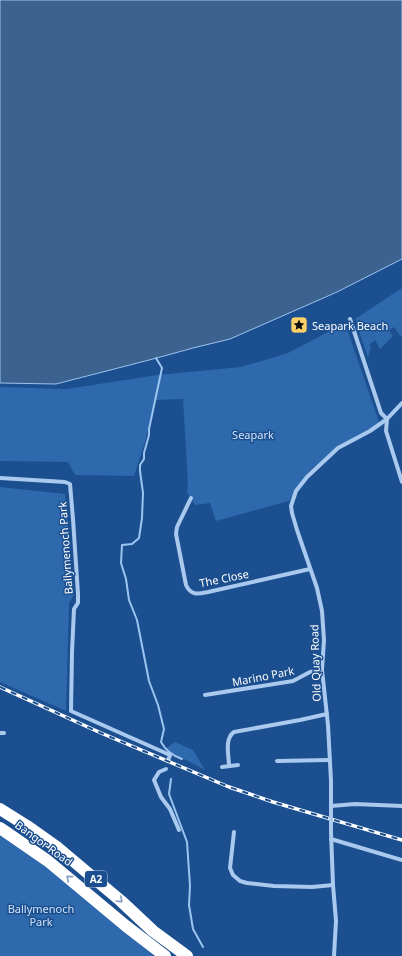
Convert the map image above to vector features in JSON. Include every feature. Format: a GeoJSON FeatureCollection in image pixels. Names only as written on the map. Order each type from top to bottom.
{"type":"FeatureCollection","features":[{"type":"Feature","properties":{"kind":"highway","name":"A2"},"geometry":{"type":"LineString","coordinates":[[0,809],[58,848],[121,901],[153,931],[187,956]]}},
{"type":"Feature","properties":{"kind":"highway","name":"Bangor Road"},"geometry":{"type":"LineString","coordinates":[[0,828],[48,861],[126,926],[165,956]]}},
{"type":"Feature","properties":{"kind":"street"},"geometry":{"type":"LineString","coordinates":[[350,319],[381,413],[387,419],[386,431],[402,482]]}},
{"type":"Feature","properties":{"kind":"street","name":"Old Quay Road"},"geometry":{"type":"LineString","coordinates":[[334,956],[336,921],[331,839],[331,781],[328,725],[322,670],[324,640],[322,611],[317,588],[291,506],[296,491],[307,477],[338,448],[370,431],[387,419],[402,403]]}},
{"type":"Feature","properties":{"kind":"street","name":"Ballymenoch Park"},"geometry":{"type":"LineString","coordinates":[[0,478],[65,482],[70,484],[78,594],[78,603],[74,609],[71,711],[170,755],[168,761]]}},
{"type":"Feature","properties":{"kind":"street","name":"The Close"},"geometry":{"type":"LineString","coordinates":[[191,498],[177,527],[176,534],[186,585],[192,592],[198,594],[310,569]]}},
{"type":"Feature","properties":{"kind":"street","name":"Marino Park"},"geometry":{"type":"LineString","coordinates":[[205,696],[294,681],[310,672],[322,670]]}},
{"type":"Feature","properties":{"kind":"street"},"geometry":{"type":"LineString","coordinates":[[229,766],[228,740],[230,735],[234,732],[326,714]]}},
{"type":"Feature","properties":{"kind":"street"},"geometry":{"type":"LineString","coordinates":[[277,761],[329,760]]}},
{"type":"Feature","properties":{"kind":"street"},"geometry":{"type":"LineString","coordinates":[[222,767],[238,765]]}},
{"type":"Feature","properties":{"kind":"street"},"geometry":{"type":"LineString","coordinates":[[166,769],[159,772],[154,780],[162,797],[170,809],[179,830]]}},
{"type":"Feature","properties":{"kind":"street"},"geometry":{"type":"LineString","coordinates":[[331,806],[355,804],[402,806]]}},
{"type":"Feature","properties":{"kind":"street"},"geometry":{"type":"LineString","coordinates":[[234,832],[230,868],[233,875],[240,881],[274,886],[312,887],[333,885]]}},
{"type":"Feature","properties":{"kind":"street"},"geometry":{"type":"LineString","coordinates":[[331,839],[402,860]]}},
{"type":"Feature","properties":{"kind":"green space"},"geometry":{"type":"Polygon","coordinates":[[[402,288],[402,336],[401,337],[394,327],[389,330],[393,336],[380,349],[375,340],[370,344],[371,348],[368,358],[355,319],[402,288]]]}},
{"type":"Feature","properties":{"kind":"green space","name":"Seapark"},"geometry":{"type":"Polygon","coordinates":[[[345,323],[379,422],[368,431],[338,447],[308,473],[289,501],[216,521],[210,503],[195,505],[187,492],[188,484],[183,399],[155,400],[145,442],[134,476],[75,475],[68,462],[0,461],[0,387],[66,389],[158,375],[241,367],[288,353],[345,323]]]}},
{"type":"Feature","properties":{"kind":"green space"},"geometry":{"type":"Polygon","coordinates":[[[0,487],[65,494],[74,595],[69,603],[66,711],[0,682],[0,487]]]}},
{"type":"Feature","properties":{"kind":"green space"},"geometry":{"type":"Polygon","coordinates":[[[175,742],[193,750],[205,770],[165,749],[175,742]]]}},
{"type":"Feature","properties":{"kind":"green space","name":"Ballymenoch Park"},"geometry":{"type":"Polygon","coordinates":[[[0,835],[52,870],[154,956],[0,956],[0,835]]]}},
{"type":"Feature","properties":{"kind":"shaded area"},"geometry":{"type":"Polygon","coordinates":[[[0,0],[402,0],[402,259],[337,292],[230,339],[56,384],[0,383],[0,0]]]}},
{"type":"Feature","properties":{"kind":"waterway"},"geometry":{"type":"LineString","coordinates":[[156,358],[162,368],[144,459],[140,465],[143,493],[142,518],[139,538],[132,544],[122,545],[121,563],[126,579],[129,600],[137,620],[149,681],[158,705],[164,729],[161,742],[165,748],[175,756],[182,759]]}},
{"type":"Feature","properties":{"kind":"waterway"},"geometry":{"type":"LineString","coordinates":[[171,779],[169,794],[187,842],[190,886],[189,905],[193,929],[203,947]]}},
{"type":"Feature","properties":{"kind":"railway"},"geometry":{"type":"LineString","coordinates":[[0,687],[101,733],[229,787],[273,802],[402,840]]}},
{"type":"Feature","properties":{"kind":"place","name":"Seapark Beach"},"geometry":{"type":"Point","coordinates":[299,325]}}]}
